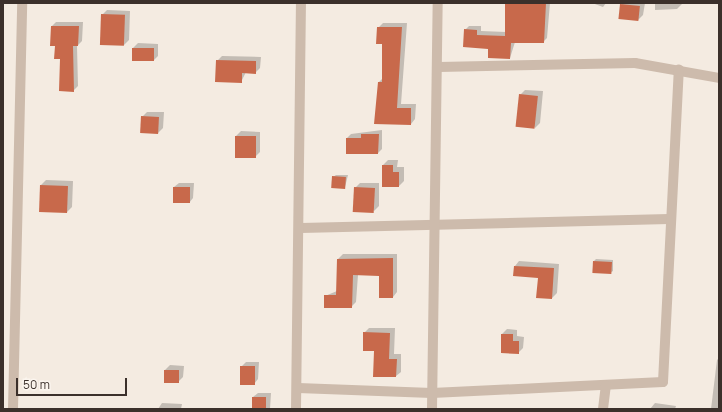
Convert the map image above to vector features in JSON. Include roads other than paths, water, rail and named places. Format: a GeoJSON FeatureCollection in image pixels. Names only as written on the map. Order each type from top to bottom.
{"type":"FeatureCollection","features":[{"type":"Feature","properties":{"kind":"street"},"geometry":{"type":"LineString","coordinates":[[13,409],[22,3]]}},
{"type":"Feature","properties":{"kind":"street"},"geometry":{"type":"LineString","coordinates":[[296,409],[298,388],[301,228],[302,3]]}},
{"type":"Feature","properties":{"kind":"street"},"geometry":{"type":"LineString","coordinates":[[432,409],[432,225],[439,67],[438,3]]}},
{"type":"Feature","properties":{"kind":"street"},"geometry":{"type":"LineString","coordinates":[[439,67],[605,63],[679,69],[719,78]]}},
{"type":"Feature","properties":{"kind":"street"},"geometry":{"type":"LineString","coordinates":[[298,388],[432,394],[663,382],[670,219],[679,69]]}},
{"type":"Feature","properties":{"kind":"street"},"geometry":{"type":"LineString","coordinates":[[301,228],[670,219]]}},
{"type":"Feature","properties":{"kind":"street"},"geometry":{"type":"LineString","coordinates":[[604,409],[606,385]]}}]}
